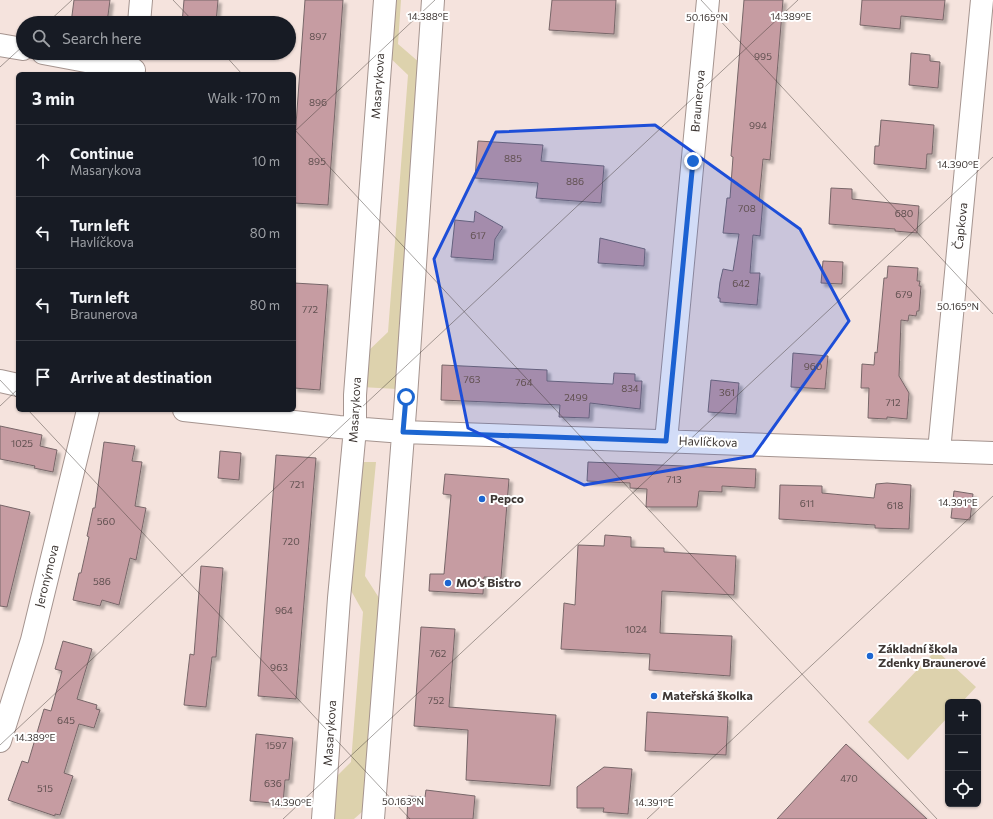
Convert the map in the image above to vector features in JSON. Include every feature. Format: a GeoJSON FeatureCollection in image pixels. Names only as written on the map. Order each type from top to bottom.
{"type":"FeatureCollection","features":[{"type":"Feature","properties":{"kind":"street"},"geometry":{"type":"LineString","coordinates":[[140,16],[141,0]]}},
{"type":"Feature","properties":{"kind":"street","name":"Masarykova"},"geometry":{"type":"LineString","coordinates":[[323,819],[339,598],[355,429],[355,395],[385,0]]}},
{"type":"Feature","properties":{"kind":"street"},"geometry":{"type":"LineString","coordinates":[[373,819],[403,432],[433,0]]}},
{"type":"Feature","properties":{"kind":"street","name":"Braunerova"},"geometry":{"type":"LineString","coordinates":[[666,441],[708,0]]}},
{"type":"Feature","properties":{"kind":"street","name":"Čapkova"},"geometry":{"type":"LineString","coordinates":[[939,451],[982,0]]}},
{"type":"Feature","properties":{"kind":"street"},"geometry":{"type":"LineString","coordinates":[[0,45],[16,48]]}},
{"type":"Feature","properties":{"kind":"street"},"geometry":{"type":"LineString","coordinates":[[93,60],[135,66]]}},
{"type":"Feature","properties":{"kind":"street"},"geometry":{"type":"LineString","coordinates":[[0,381],[16,385]]}},
{"type":"Feature","properties":{"kind":"street","name":"Jeronýmova"},"geometry":{"type":"LineString","coordinates":[[0,741],[32,640],[88,412]]}},
{"type":"Feature","properties":{"kind":"street","name":"Havlíčkova"},"geometry":{"type":"LineString","coordinates":[[202,412],[355,429],[403,432],[993,453]]}},
{"type":"Feature","properties":{"kind":"highlighted area"},"geometry":{"type":"Polygon","coordinates":[[[655,125],[800,229],[849,321],[753,456],[584,485],[468,428],[434,259],[496,132],[655,125]]]}},
{"type":"Feature","properties":{"kind":"shaded area"},"geometry":{"type":"Polygon","coordinates":[[[389,0],[401,0],[398,44],[420,63],[397,389],[361,387],[365,354],[388,332],[408,75],[386,54],[389,0]]]}},
{"type":"Feature","properties":{"kind":"shaded area"},"geometry":{"type":"Polygon","coordinates":[[[364,462],[376,462],[365,576],[381,601],[363,811],[354,819],[331,819],[334,779],[351,762],[363,612],[349,587],[359,467],[364,462]]]}},
{"type":"Feature","properties":{"kind":"shaded area"},"geometry":{"type":"Polygon","coordinates":[[[936,650],[976,687],[965,699],[945,699],[945,720],[908,760],[868,722],[936,650]]]}},
{"type":"Feature","properties":{"kind":"building"},"geometry":{"type":"Polygon","coordinates":[[[74,0],[110,0],[108,16],[72,16],[74,0]]]}},
{"type":"Feature","properties":{"kind":"building"},"geometry":{"type":"Polygon","coordinates":[[[184,0],[218,0],[217,16],[183,16],[184,0]]]}},
{"type":"Feature","properties":{"kind":"building"},"geometry":{"type":"Polygon","coordinates":[[[305,0],[343,0],[328,205],[296,203],[296,124],[305,0]]]}},
{"type":"Feature","properties":{"kind":"building"},"geometry":{"type":"Polygon","coordinates":[[[552,0],[616,0],[614,34],[549,30],[552,0]]]}},
{"type":"Feature","properties":{"kind":"building"},"geometry":{"type":"Polygon","coordinates":[[[744,0],[783,0],[770,160],[763,159],[759,201],[763,201],[760,236],[753,235],[750,273],[760,273],[757,305],[720,302],[720,298],[718,298],[723,269],[733,271],[739,234],[723,233],[727,198],[730,198],[733,157],[731,156],[744,0]]]}},
{"type":"Feature","properties":{"kind":"building"},"geometry":{"type":"Polygon","coordinates":[[[862,0],[945,0],[943,20],[901,16],[900,29],[860,25],[862,0]]]}},
{"type":"Feature","properties":{"kind":"building"},"geometry":{"type":"Polygon","coordinates":[[[911,53],[930,55],[930,61],[940,62],[938,88],[909,85],[911,53]]]}},
{"type":"Feature","properties":{"kind":"building"},"geometry":{"type":"Polygon","coordinates":[[[881,120],[934,125],[932,154],[927,154],[926,169],[874,164],[875,146],[879,146],[881,120]]]}},
{"type":"Feature","properties":{"kind":"building"},"geometry":{"type":"Polygon","coordinates":[[[478,141],[543,145],[541,161],[604,166],[601,203],[536,198],[538,183],[475,178],[478,141]]]}},
{"type":"Feature","properties":{"kind":"building"},"geometry":{"type":"Polygon","coordinates":[[[831,188],[852,189],[852,199],[919,206],[917,233],[895,231],[895,229],[829,224],[831,188]]]}},
{"type":"Feature","properties":{"kind":"building"},"geometry":{"type":"Polygon","coordinates":[[[475,211],[503,227],[495,239],[493,260],[451,257],[455,220],[474,222],[475,211]]]}},
{"type":"Feature","properties":{"kind":"building"},"geometry":{"type":"Polygon","coordinates":[[[600,238],[645,249],[644,266],[598,263],[600,238]]]}},
{"type":"Feature","properties":{"kind":"building"},"geometry":{"type":"Polygon","coordinates":[[[823,261],[843,262],[842,284],[821,283],[823,261]]]}},
{"type":"Feature","properties":{"kind":"building"},"geometry":{"type":"Polygon","coordinates":[[[888,266],[918,268],[917,281],[920,281],[919,286],[921,286],[919,311],[917,311],[916,316],[909,315],[908,321],[901,320],[899,376],[909,393],[907,419],[887,417],[887,419],[868,418],[869,388],[861,388],[862,364],[874,365],[875,352],[877,353],[884,278],[887,278],[888,266]]]}},
{"type":"Feature","properties":{"kind":"building"},"geometry":{"type":"Polygon","coordinates":[[[296,283],[328,285],[320,390],[296,388],[296,283]]]}},
{"type":"Feature","properties":{"kind":"building"},"geometry":{"type":"Polygon","coordinates":[[[793,353],[828,356],[825,389],[791,387],[793,353]]]}},
{"type":"Feature","properties":{"kind":"building"},"geometry":{"type":"Polygon","coordinates":[[[442,365],[547,370],[547,381],[613,384],[614,373],[635,374],[635,381],[642,381],[640,409],[590,403],[589,418],[559,417],[560,405],[441,400],[442,365]]]}},
{"type":"Feature","properties":{"kind":"building"},"geometry":{"type":"Polygon","coordinates":[[[711,380],[739,383],[736,414],[708,412],[711,380]]]}},
{"type":"Feature","properties":{"kind":"building"},"geometry":{"type":"Polygon","coordinates":[[[0,426],[42,435],[40,446],[57,450],[53,472],[34,468],[35,466],[0,459],[0,426]]]}},
{"type":"Feature","properties":{"kind":"building"},"geometry":{"type":"Polygon","coordinates":[[[104,442],[135,446],[132,461],[142,462],[135,506],[146,508],[136,560],[130,558],[119,605],[102,600],[100,606],[73,600],[89,537],[87,536],[93,508],[95,508],[104,442]]]}},
{"type":"Feature","properties":{"kind":"building"},"geometry":{"type":"Polygon","coordinates":[[[220,451],[241,453],[239,480],[218,478],[220,451]]]}},
{"type":"Feature","properties":{"kind":"building"},"geometry":{"type":"Polygon","coordinates":[[[276,455],[316,458],[296,699],[258,696],[276,455]]]}},
{"type":"Feature","properties":{"kind":"building"},"geometry":{"type":"Polygon","coordinates":[[[588,462],[756,469],[755,488],[722,486],[722,492],[699,491],[697,507],[646,507],[647,489],[630,488],[630,483],[587,481],[588,462]]]}},
{"type":"Feature","properties":{"kind":"building"},"geometry":{"type":"Polygon","coordinates":[[[445,474],[509,479],[501,578],[484,577],[483,594],[429,591],[430,574],[444,574],[451,495],[443,494],[445,474]]]}},
{"type":"Feature","properties":{"kind":"building"},"geometry":{"type":"Polygon","coordinates":[[[887,483],[911,485],[909,529],[875,528],[875,525],[779,519],[780,485],[822,486],[822,493],[874,498],[876,484],[887,483]]]}},
{"type":"Feature","properties":{"kind":"building"},"geometry":{"type":"Polygon","coordinates":[[[954,491],[973,494],[970,520],[951,518],[954,491]]]}},
{"type":"Feature","properties":{"kind":"building"},"geometry":{"type":"Polygon","coordinates":[[[0,505],[30,512],[7,607],[0,606],[0,505]]]}},
{"type":"Feature","properties":{"kind":"building"},"geometry":{"type":"Polygon","coordinates":[[[605,535],[631,537],[631,547],[664,548],[664,552],[736,556],[734,595],[662,591],[660,633],[732,636],[730,676],[649,670],[650,654],[561,649],[564,603],[575,605],[578,545],[604,546],[605,535]]]}},
{"type":"Feature","properties":{"kind":"building"},"geometry":{"type":"Polygon","coordinates":[[[201,566],[223,568],[216,657],[212,657],[206,707],[184,705],[190,654],[194,655],[201,566]]]}},
{"type":"Feature","properties":{"kind":"building"},"geometry":{"type":"Polygon","coordinates":[[[421,627],[455,629],[449,707],[556,715],[550,786],[466,780],[468,730],[414,726],[421,627]]]}},
{"type":"Feature","properties":{"kind":"building"},"geometry":{"type":"Polygon","coordinates":[[[63,641],[92,649],[77,699],[97,705],[96,709],[100,710],[94,728],[79,724],[64,773],[73,776],[60,815],[55,814],[55,816],[8,800],[22,761],[28,763],[44,709],[51,711],[62,671],[55,669],[63,641]]]}},
{"type":"Feature","properties":{"kind":"building"},"geometry":{"type":"Polygon","coordinates":[[[647,712],[728,717],[726,755],[645,751],[647,712]]]}},
{"type":"Feature","properties":{"kind":"building"},"geometry":{"type":"Polygon","coordinates":[[[256,734],[293,738],[289,780],[285,780],[283,804],[250,801],[256,734]]]}},
{"type":"Feature","properties":{"kind":"building"},"geometry":{"type":"Polygon","coordinates":[[[846,744],[927,819],[777,819],[846,744]]]}},
{"type":"Feature","properties":{"kind":"building"},"geometry":{"type":"Polygon","coordinates":[[[604,767],[632,769],[628,814],[603,812],[604,808],[577,808],[577,787],[604,767]]]}},
{"type":"Feature","properties":{"kind":"building"},"geometry":{"type":"Polygon","coordinates":[[[426,790],[475,796],[473,819],[407,819],[408,796],[425,797],[426,790]]]}},
{"type":"Feature","properties":{"kind":"place","name":"Pepco"},"geometry":{"type":"Point","coordinates":[482,499]}},
{"type":"Feature","properties":{"kind":"place","name":"MO’s Bistro"},"geometry":{"type":"Point","coordinates":[448,583]}},
{"type":"Feature","properties":{"kind":"place","name":"Základní škola Zdenky Braunerové"},"geometry":{"type":"Point","coordinates":[870,656]}},
{"type":"Feature","properties":{"kind":"place","name":"Mateřská školka"},"geometry":{"type":"Point","coordinates":[654,696]}},
{"type":"Feature","properties":{"kind":"route"},"geometry":{"type":"LineString","coordinates":[[406,397],[403,432],[666,441],[693,161]]}}]}
